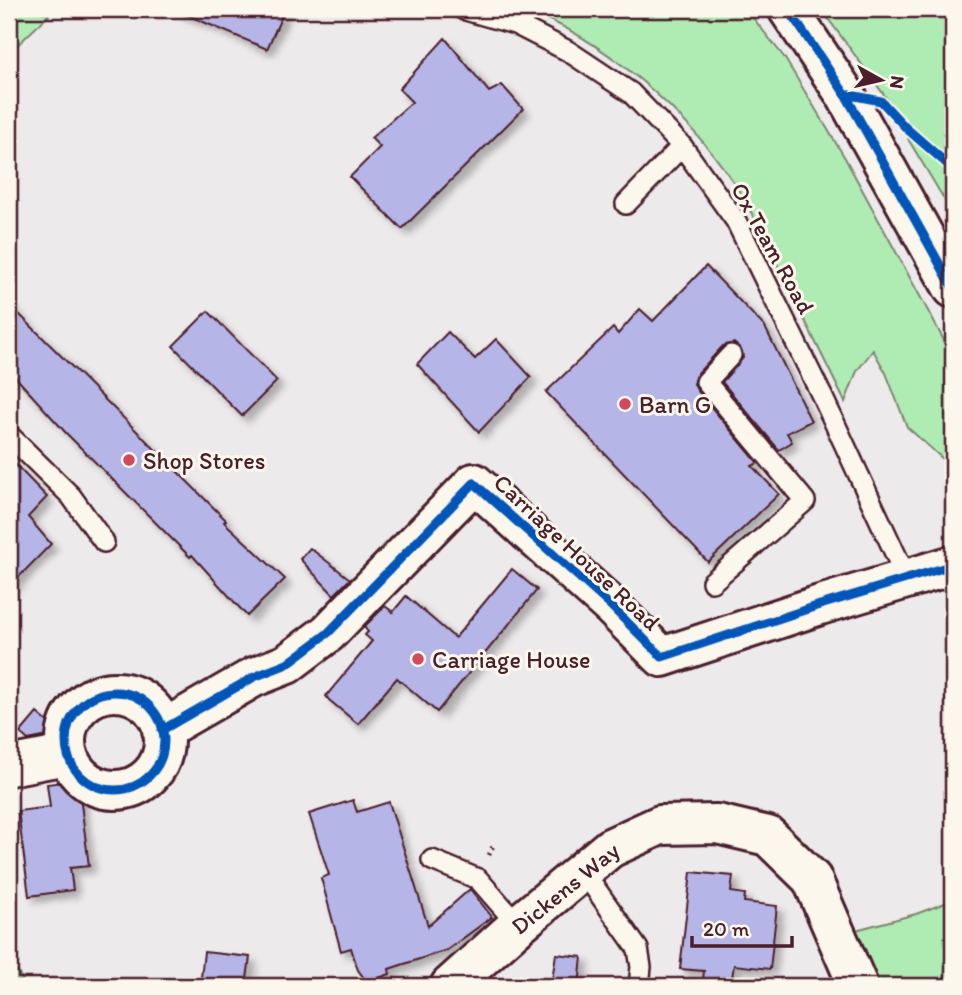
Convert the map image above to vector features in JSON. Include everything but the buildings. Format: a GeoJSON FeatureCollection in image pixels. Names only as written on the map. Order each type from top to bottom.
{"type":"FeatureCollection","features":[{"type":"Feature","properties":{"kind":"street"},"geometry":{"type":"LineString","coordinates":[[788,9],[845,94],[953,288]]}},
{"type":"Feature","properties":{"kind":"street","name":"Carriage House Road"},"geometry":{"type":"LineString","coordinates":[[162,730],[254,677],[287,664],[328,633],[474,483],[612,607],[662,657],[953,565]]}},
{"type":"Feature","properties":{"kind":"street"},"geometry":{"type":"LineString","coordinates":[[114,692],[130,694],[145,702],[156,714],[162,730],[163,746],[155,767],[139,784],[124,790],[108,790],[93,785],[80,776],[66,755],[66,731],[73,716],[83,703],[97,695],[114,692]]}},
{"type":"Feature","properties":{"kind":"street"},"geometry":{"type":"LineString","coordinates":[[9,766],[66,755]]}},
{"type":"Feature","properties":{"kind":"street","name":"Dickens Way"},"geometry":{"type":"LineString","coordinates":[[450,986],[517,925],[610,848],[660,825],[717,824],[768,836],[812,879],[858,986]]}},
{"type":"Feature","properties":{"kind":"lane","name":"Ox Team Road"},"geometry":{"type":"LineString","coordinates":[[462,9],[515,24],[568,51],[631,93],[682,145],[736,221],[823,398],[907,579]]}},
{"type":"Feature","properties":{"kind":"lane"},"geometry":{"type":"LineString","coordinates":[[626,204],[682,145]]}},
{"type":"Feature","properties":{"kind":"lane"},"geometry":{"type":"LineString","coordinates":[[712,582],[805,501],[706,382],[731,355]]}},
{"type":"Feature","properties":{"kind":"lane"},"geometry":{"type":"LineString","coordinates":[[9,435],[71,496],[104,542]]}},
{"type":"Feature","properties":{"kind":"lane"},"geometry":{"type":"LineString","coordinates":[[432,860],[478,878],[517,925]]}},
{"type":"Feature","properties":{"kind":"lane"},"geometry":{"type":"LineString","coordinates":[[583,871],[638,949],[642,967],[639,986]]}},
{"type":"Feature","properties":{"kind":"green space"},"geometry":{"type":"Polygon","coordinates":[[[9,9],[35,9],[49,15],[9,53],[9,9]]]}},
{"type":"Feature","properties":{"kind":"green space"},"geometry":{"type":"Polygon","coordinates":[[[523,9],[746,9],[784,57],[845,158],[953,357],[953,468],[907,427],[886,373],[873,350],[857,371],[845,402],[768,244],[734,183],[668,104],[613,58],[583,38],[523,9]]]}},
{"type":"Feature","properties":{"kind":"green space"},"geometry":{"type":"Polygon","coordinates":[[[821,9],[953,9],[953,165],[896,111],[821,9]]]}},
{"type":"Feature","properties":{"kind":"green space"},"geometry":{"type":"Polygon","coordinates":[[[909,137],[953,172],[953,214],[908,139],[909,137]]]}},
{"type":"Feature","properties":{"kind":"green space"},"geometry":{"type":"Polygon","coordinates":[[[953,900],[953,986],[877,986],[852,931],[916,914],[953,900]]]}},
{"type":"Feature","properties":{"kind":"green space"},"geometry":{"type":"Polygon","coordinates":[[[9,963],[23,979],[13,986],[9,986],[9,963]]]}},
{"type":"Feature","properties":{"kind":"cycle path"},"geometry":{"type":"LineString","coordinates":[[788,9],[845,94],[953,288]]}},
{"type":"Feature","properties":{"kind":"cycle path"},"geometry":{"type":"LineString","coordinates":[[845,94],[881,101],[906,128],[953,169]]}},
{"type":"Feature","properties":{"kind":"cycle path"},"geometry":{"type":"LineString","coordinates":[[162,730],[254,677],[287,664],[328,633],[474,483],[612,607],[662,657],[953,565]]}},
{"type":"Feature","properties":{"kind":"cycle path"},"geometry":{"type":"LineString","coordinates":[[115,692],[134,696],[150,706],[160,722],[164,741],[160,760],[150,776],[134,786],[115,790],[96,786],[80,776],[70,760],[66,741],[70,722],[80,706],[96,696],[115,692]]}},
{"type":"Feature","properties":{"kind":"place","name":"Barn G"},"geometry":{"type":"Point","coordinates":[625,404]}},
{"type":"Feature","properties":{"kind":"place","name":"Shop Stores"},"geometry":{"type":"Point","coordinates":[129,460]}},
{"type":"Feature","properties":{"kind":"place","name":"Carriage House"},"geometry":{"type":"Point","coordinates":[418,659]}}]}
